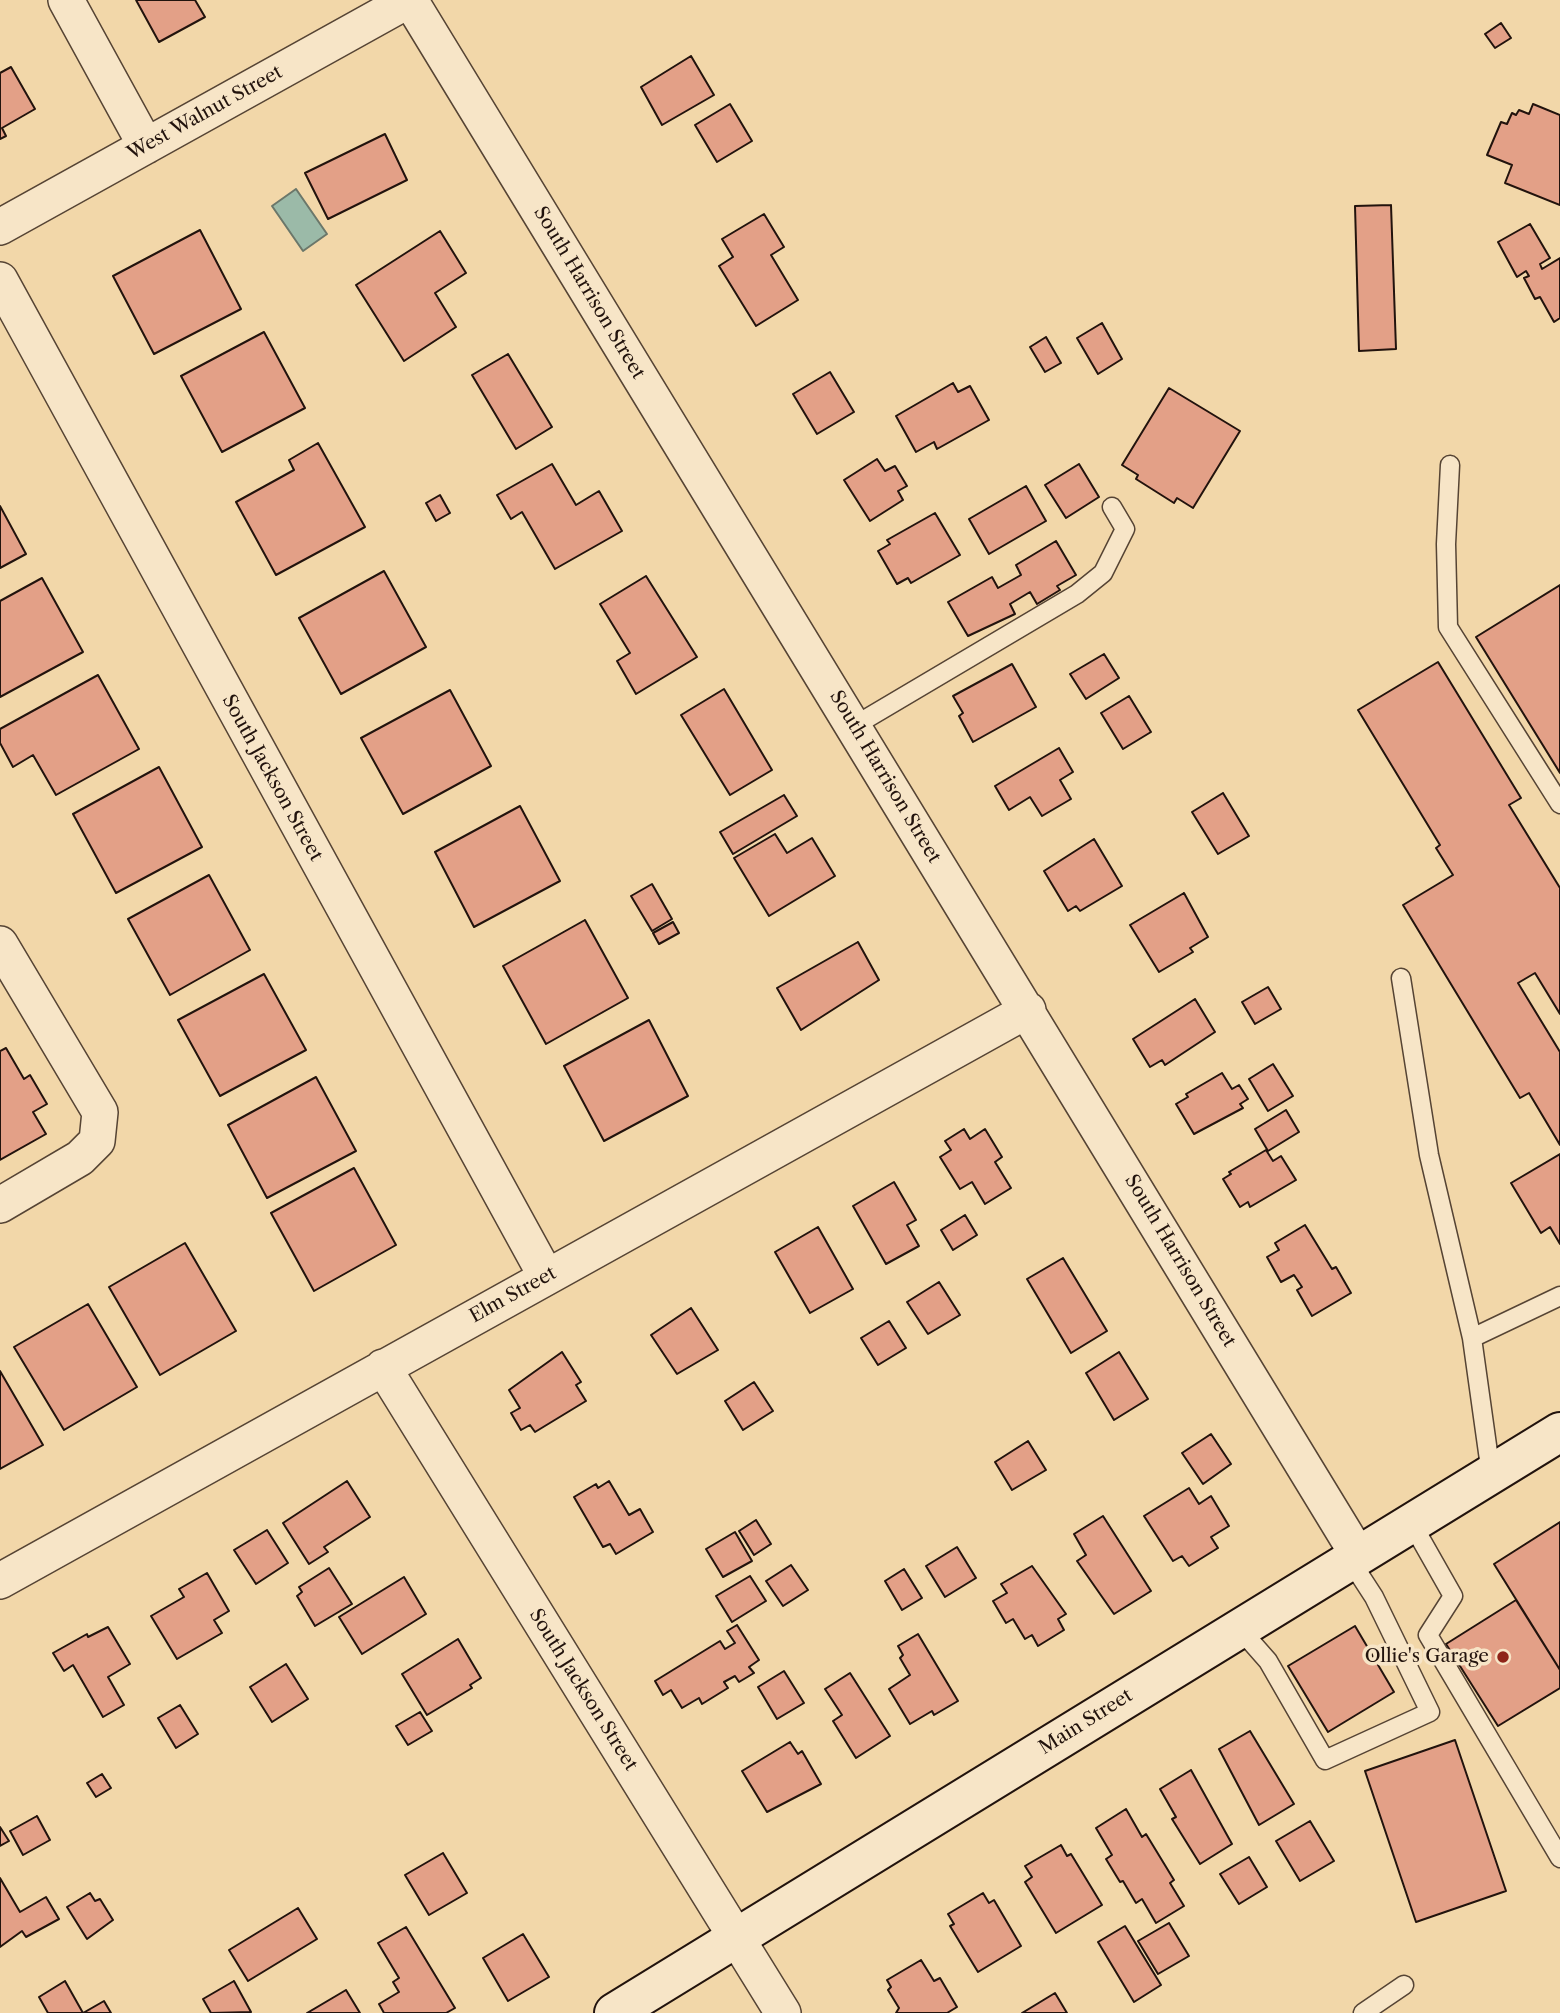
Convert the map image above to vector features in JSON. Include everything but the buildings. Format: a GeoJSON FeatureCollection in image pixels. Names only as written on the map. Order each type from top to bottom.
{"type":"FeatureCollection","features":[{"type":"Feature","properties":{"kind":"main road","name":"Main Street"},"geometry":{"type":"LineString","coordinates":[[614,2013],[1560,1432]]}},
{"type":"Feature","properties":{"kind":"street"},"geometry":{"type":"LineString","coordinates":[[66,0],[146,146]]}},
{"type":"Feature","properties":{"kind":"street","name":"West Walnut Street"},"geometry":{"type":"LineString","coordinates":[[0,227],[410,0]]}},
{"type":"Feature","properties":{"kind":"street","name":"South Harrison Street"},"geometry":{"type":"LineString","coordinates":[[410,0],[1028,1010],[1354,1557]]}},
{"type":"Feature","properties":{"kind":"street","name":"South Jackson Street"},"geometry":{"type":"LineString","coordinates":[[0,280],[546,1276]]}},
{"type":"Feature","properties":{"kind":"street"},"geometry":{"type":"LineString","coordinates":[[0,944],[100,1112],[97,1140],[80,1158],[0,1205]]}},
{"type":"Feature","properties":{"kind":"street","name":"Elm Street"},"geometry":{"type":"LineString","coordinates":[[0,1581],[1028,1010]]}},
{"type":"Feature","properties":{"kind":"street","name":"South Jackson Street"},"geometry":{"type":"LineString","coordinates":[[383,1367],[783,2013]]}},
{"type":"Feature","properties":{"kind":"lane"},"geometry":{"type":"LineString","coordinates":[[1450,465],[1446,544],[1448,627],[1560,804]]}},
{"type":"Feature","properties":{"kind":"lane"},"geometry":{"type":"LineString","coordinates":[[854,726],[1077,594],[1103,573],[1125,529],[1112,507]]}},
{"type":"Feature","properties":{"kind":"lane"},"geometry":{"type":"LineString","coordinates":[[1401,978],[1429,1155],[1472,1338],[1491,1474]]}},
{"type":"Feature","properties":{"kind":"lane"},"geometry":{"type":"LineString","coordinates":[[1472,1338],[1560,1296]]}},
{"type":"Feature","properties":{"kind":"lane"},"geometry":{"type":"LineString","coordinates":[[1411,1522],[1452,1596],[1428,1635],[1560,1858]]}},
{"type":"Feature","properties":{"kind":"lane"},"geometry":{"type":"LineString","coordinates":[[1239,1628],[1268,1661],[1325,1760],[1430,1712],[1354,1557]]}},
{"type":"Feature","properties":{"kind":"lane"},"geometry":{"type":"LineString","coordinates":[[1363,2013],[1405,1985]]}},
{"type":"Feature","properties":{"kind":"shaded area"},"geometry":{"type":"Polygon","coordinates":[[[296,189],[327,234],[303,251],[272,206],[296,189]]]}},
{"type":"Feature","properties":{"kind":"place","name":"Ollie's Garage"},"geometry":{"type":"Point","coordinates":[1503,1657]}}]}
